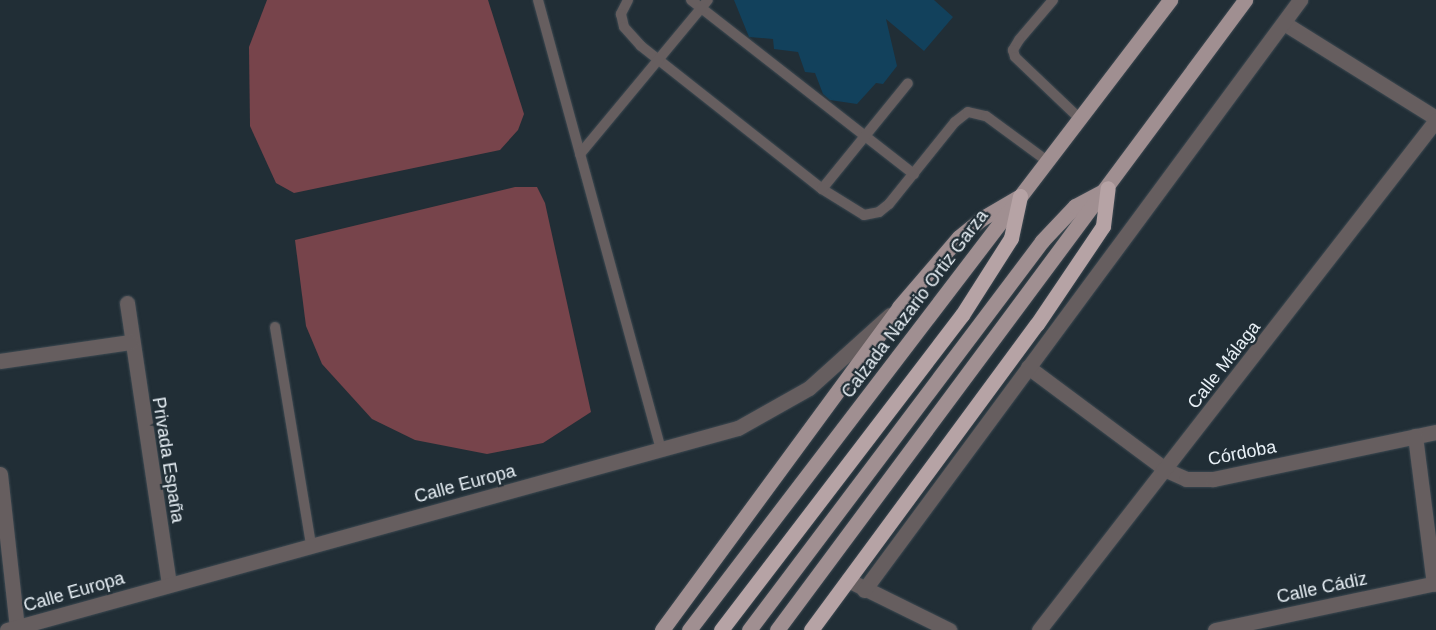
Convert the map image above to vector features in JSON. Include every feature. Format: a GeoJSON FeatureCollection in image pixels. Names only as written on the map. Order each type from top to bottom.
{"type":"FeatureCollection","features":[{"type":"Feature","properties":{"kind":"highway"},"geometry":{"type":"LineString","coordinates":[[811,630],[1026,340],[1103,226],[1108,188]]}},
{"type":"Feature","properties":{"kind":"highway"},"geometry":{"type":"LineString","coordinates":[[721,630],[962,315],[1011,238],[1020,196]]}},
{"type":"Feature","properties":{"kind":"main road","name":"Calzada Nazario Ortiz Garza"},"geometry":{"type":"LineString","coordinates":[[689,630],[1170,0]]}},
{"type":"Feature","properties":{"kind":"main road"},"geometry":{"type":"LineString","coordinates":[[777,630],[1108,188],[1245,0]]}},
{"type":"Feature","properties":{"kind":"main road"},"geometry":{"type":"LineString","coordinates":[[749,630],[1055,225],[1076,206],[1108,188]]}},
{"type":"Feature","properties":{"kind":"main road"},"geometry":{"type":"LineString","coordinates":[[662,630],[899,307],[959,237],[981,218],[1020,196]]}},
{"type":"Feature","properties":{"kind":"street"},"geometry":{"type":"LineString","coordinates":[[864,590],[1300,0]]}},
{"type":"Feature","properties":{"kind":"street"},"geometry":{"type":"LineString","coordinates":[[1284,23],[1436,119]]}},
{"type":"Feature","properties":{"kind":"street","name":"Calle Málaga"},"geometry":{"type":"LineString","coordinates":[[1039,630],[1166,470],[1436,119]]}},
{"type":"Feature","properties":{"kind":"street","name":"Privada España"},"geometry":{"type":"LineString","coordinates":[[127,302],[130,342],[169,584]]}},
{"type":"Feature","properties":{"kind":"street","name":"Calle Europa"},"geometry":{"type":"LineString","coordinates":[[12,629],[738,428],[809,388],[899,307]]}},
{"type":"Feature","properties":{"kind":"street"},"geometry":{"type":"LineString","coordinates":[[0,361],[130,342]]}},
{"type":"Feature","properties":{"kind":"street","name":"Córdoba"},"geometry":{"type":"LineString","coordinates":[[1028,367],[1166,470],[1186,479],[1213,480],[1436,432]]}},
{"type":"Feature","properties":{"kind":"street"},"geometry":{"type":"LineString","coordinates":[[1415,436],[1435,584]]}},
{"type":"Feature","properties":{"kind":"street"},"geometry":{"type":"LineString","coordinates":[[0,474],[12,629]]}},
{"type":"Feature","properties":{"kind":"street"},"geometry":{"type":"LineString","coordinates":[[848,580],[864,590],[949,630]]}},
{"type":"Feature","properties":{"kind":"street","name":"Calle Cádiz"},"geometry":{"type":"LineString","coordinates":[[1215,630],[1435,584]]}},
{"type":"Feature","properties":{"kind":"lane"},"geometry":{"type":"LineString","coordinates":[[538,0],[661,449]]}},
{"type":"Feature","properties":{"kind":"lane"},"geometry":{"type":"LineString","coordinates":[[628,0],[621,14],[624,27],[659,61],[822,189],[864,215],[879,212],[889,204],[955,122],[968,112],[986,116],[1048,161]]}},
{"type":"Feature","properties":{"kind":"lane"},"geometry":{"type":"LineString","coordinates":[[691,0],[705,4],[914,174]]}},
{"type":"Feature","properties":{"kind":"lane"},"geometry":{"type":"LineString","coordinates":[[1053,0],[1019,40],[1013,50],[1015,57],[1080,119]]}},
{"type":"Feature","properties":{"kind":"lane"},"geometry":{"type":"LineString","coordinates":[[580,154],[705,4]]}},
{"type":"Feature","properties":{"kind":"lane"},"geometry":{"type":"LineString","coordinates":[[822,189],[908,83]]}},
{"type":"Feature","properties":{"kind":"lane"},"geometry":{"type":"LineString","coordinates":[[275,327],[310,545]]}},
{"type":"Feature","properties":{"kind":"shaded area"},"geometry":{"type":"Polygon","coordinates":[[[267,0],[488,0],[524,114],[518,130],[500,150],[294,193],[276,183],[250,126],[249,47],[267,0]]]}},
{"type":"Feature","properties":{"kind":"shaded area"},"geometry":{"type":"Polygon","coordinates":[[[515,187],[537,187],[545,203],[591,412],[543,443],[487,454],[415,440],[372,419],[322,364],[306,326],[295,240],[515,187]]]}},
{"type":"Feature","properties":{"kind":"building"},"geometry":{"type":"Polygon","coordinates":[[[734,0],[934,0],[953,17],[924,51],[886,19],[897,66],[883,84],[876,83],[857,104],[830,100],[823,94],[815,73],[805,72],[798,52],[774,49],[773,39],[749,37],[734,0]]]}}]}
